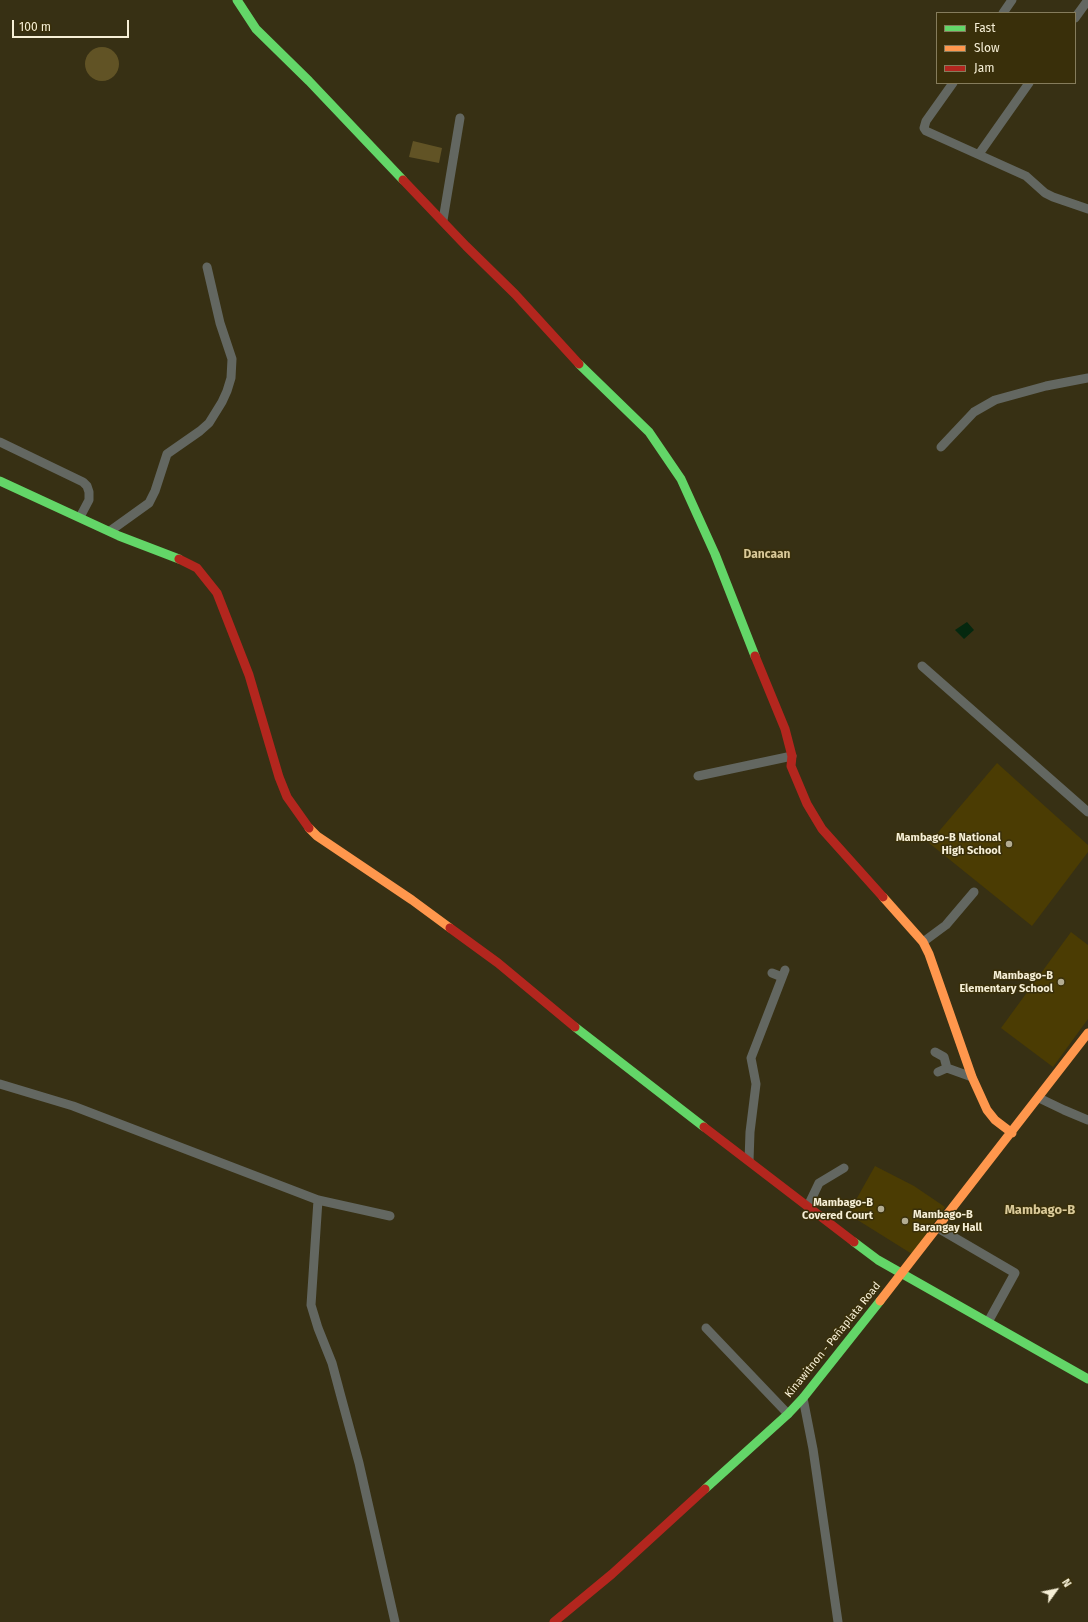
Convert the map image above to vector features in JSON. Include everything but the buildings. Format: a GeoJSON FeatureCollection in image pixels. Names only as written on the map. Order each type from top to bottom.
{"type":"FeatureCollection","features":[{"type":"Feature","properties":{"kind":"street"},"geometry":{"type":"LineString","coordinates":[[237,0],[256,29],[309,81],[443,220],[466,246],[515,294],[577,362],[630,412],[649,432],[663,451],[681,479],[715,554],[771,691],[785,729],[792,756],[791,766],[807,804],[822,829],[923,942],[944,996],[972,1077],[987,1110],[995,1120],[1012,1133]]}},
{"type":"Feature","properties":{"kind":"street"},"geometry":{"type":"LineString","coordinates":[[1004,12],[1012,0]]}},
{"type":"Feature","properties":{"kind":"street"},"geometry":{"type":"LineString","coordinates":[[1076,17],[1088,0]]}},
{"type":"Feature","properties":{"kind":"street"},"geometry":{"type":"LineString","coordinates":[[952,84],[926,121],[924,128],[933,134],[1026,176],[1045,193],[1053,197],[1088,209]]}},
{"type":"Feature","properties":{"kind":"street"},"geometry":{"type":"LineString","coordinates":[[979,154],[1028,84]]}},
{"type":"Feature","properties":{"kind":"street"},"geometry":{"type":"LineString","coordinates":[[443,220],[460,118]]}},
{"type":"Feature","properties":{"kind":"street"},"geometry":{"type":"LineString","coordinates":[[110,531],[149,503],[155,491],[167,454],[209,423],[227,391],[231,378],[232,359],[220,323],[207,267]]}},
{"type":"Feature","properties":{"kind":"street"},"geometry":{"type":"LineString","coordinates":[[941,447],[974,412],[995,400],[1046,386],[1088,378]]}},
{"type":"Feature","properties":{"kind":"street"},"geometry":{"type":"LineString","coordinates":[[0,442],[83,482],[87,486],[89,492],[89,500],[80,517]]}},
{"type":"Feature","properties":{"kind":"street"},"geometry":{"type":"LineString","coordinates":[[0,481],[135,542],[183,560],[198,568],[217,593],[249,675],[279,777],[287,797],[305,825],[317,836],[412,900],[498,963],[585,1035],[878,1260],[1088,1379]]}},
{"type":"Feature","properties":{"kind":"street"},"geometry":{"type":"LineString","coordinates":[[922,666],[1088,812]]}},
{"type":"Feature","properties":{"kind":"street"},"geometry":{"type":"LineString","coordinates":[[698,776],[792,756]]}},
{"type":"Feature","properties":{"kind":"street"},"geometry":{"type":"LineString","coordinates":[[923,942],[946,925],[974,892]]}},
{"type":"Feature","properties":{"kind":"street"},"geometry":{"type":"LineString","coordinates":[[749,1161],[750,1132],[756,1084],[751,1058],[783,973],[772,973]]}},
{"type":"Feature","properties":{"kind":"street","name":"Kinawitnon - Peñaplata Road"},"geometry":{"type":"LineString","coordinates":[[554,1622],[612,1574],[804,1398],[1012,1133],[1088,1033]]}},
{"type":"Feature","properties":{"kind":"street"},"geometry":{"type":"LineString","coordinates":[[935,1052],[944,1057],[947,1068]]}},
{"type":"Feature","properties":{"kind":"street"},"geometry":{"type":"LineString","coordinates":[[938,1072],[947,1068],[972,1077]]}},
{"type":"Feature","properties":{"kind":"street"},"geometry":{"type":"LineString","coordinates":[[0,1084],[73,1106],[318,1200],[390,1216]]}},
{"type":"Feature","properties":{"kind":"street"},"geometry":{"type":"LineString","coordinates":[[1039,1098],[1088,1120]]}},
{"type":"Feature","properties":{"kind":"street"},"geometry":{"type":"LineString","coordinates":[[808,1206],[819,1184],[844,1168]]}},
{"type":"Feature","properties":{"kind":"street"},"geometry":{"type":"LineString","coordinates":[[318,1200],[311,1305],[318,1328],[332,1363],[359,1463],[395,1622]]}},
{"type":"Feature","properties":{"kind":"street"},"geometry":{"type":"LineString","coordinates":[[938,1228],[1015,1273],[988,1322]]}},
{"type":"Feature","properties":{"kind":"street"},"geometry":{"type":"LineString","coordinates":[[706,1328],[788,1414]]}},
{"type":"Feature","properties":{"kind":"street"},"geometry":{"type":"LineString","coordinates":[[804,1398],[814,1448],[838,1622]]}},
{"type":"Feature","properties":{"kind":"shaded area"},"geometry":{"type":"Polygon","coordinates":[[[102,47],[114,52],[119,64],[114,76],[102,81],[90,76],[85,64],[90,52],[102,47]]]}},
{"type":"Feature","properties":{"kind":"shaded area"},"geometry":{"type":"Polygon","coordinates":[[[413,141],[442,148],[439,163],[409,157],[413,141]]]}},
{"type":"Feature","properties":{"kind":"shaded area"},"geometry":{"type":"Polygon","coordinates":[[[967,622],[974,630],[964,639],[955,630],[967,622]]]}},
{"type":"Feature","properties":{"kind":"shaded area","name":"Mambago-B National High School"},"geometry":{"type":"Polygon","coordinates":[[[997,763],[1088,845],[1088,852],[1032,926],[929,843],[997,763]]]}},
{"type":"Feature","properties":{"kind":"shaded area","name":"Mambago-B Elementary School"},"geometry":{"type":"Polygon","coordinates":[[[1071,932],[1088,945],[1088,1019],[1053,1067],[1001,1028],[1071,932]]]}},
{"type":"Feature","properties":{"kind":"shaded area"},"geometry":{"type":"Polygon","coordinates":[[[875,1166],[914,1186],[945,1207],[912,1254],[848,1214],[875,1166]]]}},
{"type":"Feature","properties":{"kind":"traffic: fast"},"geometry":{"type":"LineString","coordinates":[[237,0],[256,29],[309,81],[403,180]]}},
{"type":"Feature","properties":{"kind":"traffic: fast"},"geometry":{"type":"LineString","coordinates":[[579,364],[649,432],[681,479],[715,554],[755,656]]}},
{"type":"Feature","properties":{"kind":"traffic: fast"},"geometry":{"type":"LineString","coordinates":[[0,481],[119,536],[179,559]]}},
{"type":"Feature","properties":{"kind":"traffic: fast"},"geometry":{"type":"LineString","coordinates":[[575,1027],[704,1127]]}},
{"type":"Feature","properties":{"kind":"traffic: fast"},"geometry":{"type":"LineString","coordinates":[[854,1242],[878,1260],[1088,1379]]}},
{"type":"Feature","properties":{"kind":"traffic: fast"},"geometry":{"type":"LineString","coordinates":[[705,1489],[788,1414],[803,1398],[880,1301]]}},
{"type":"Feature","properties":{"kind":"traffic: slow"},"geometry":{"type":"LineString","coordinates":[[309,828],[317,836],[412,900],[450,928]]}},
{"type":"Feature","properties":{"kind":"traffic: slow"},"geometry":{"type":"LineString","coordinates":[[883,897],[923,942],[929,954],[972,1077],[987,1110],[995,1120],[1012,1133]]}},
{"type":"Feature","properties":{"kind":"traffic: slow"},"geometry":{"type":"LineString","coordinates":[[880,1301],[1088,1033]]}},
{"type":"Feature","properties":{"kind":"traffic: jam"},"geometry":{"type":"LineString","coordinates":[[403,180],[466,246],[515,294],[579,364]]}},
{"type":"Feature","properties":{"kind":"traffic: jam"},"geometry":{"type":"LineString","coordinates":[[179,559],[197,568],[217,593],[249,675],[279,777],[287,797],[309,828]]}},
{"type":"Feature","properties":{"kind":"traffic: jam"},"geometry":{"type":"LineString","coordinates":[[755,656],[785,729],[792,756],[791,766],[807,804],[822,829],[883,897]]}},
{"type":"Feature","properties":{"kind":"traffic: jam"},"geometry":{"type":"LineString","coordinates":[[450,928],[498,963],[575,1027]]}},
{"type":"Feature","properties":{"kind":"traffic: jam"},"geometry":{"type":"LineString","coordinates":[[704,1127],[854,1242]]}},
{"type":"Feature","properties":{"kind":"traffic: jam"},"geometry":{"type":"LineString","coordinates":[[554,1622],[612,1574],[705,1489]]}},
{"type":"Feature","properties":{"kind":"place","name":"Mambago-B National High School"},"geometry":{"type":"Point","coordinates":[1009,844]}},
{"type":"Feature","properties":{"kind":"place","name":"Mambago-B Elementary School"},"geometry":{"type":"Point","coordinates":[1061,982]}},
{"type":"Feature","properties":{"kind":"place","name":"Mambago-B Covered Court"},"geometry":{"type":"Point","coordinates":[881,1209]}},
{"type":"Feature","properties":{"kind":"place","name":"Mambago-B Barangay Hall"},"geometry":{"type":"Point","coordinates":[905,1221]}},
{"type":"Feature","properties":{"kind":"district","name":"Dancaan"},"geometry":{"type":"Point","coordinates":[767,555]}},
{"type":"Feature","properties":{"kind":"district","name":"Mambago-B"},"geometry":{"type":"Point","coordinates":[1040,1210]}}]}
